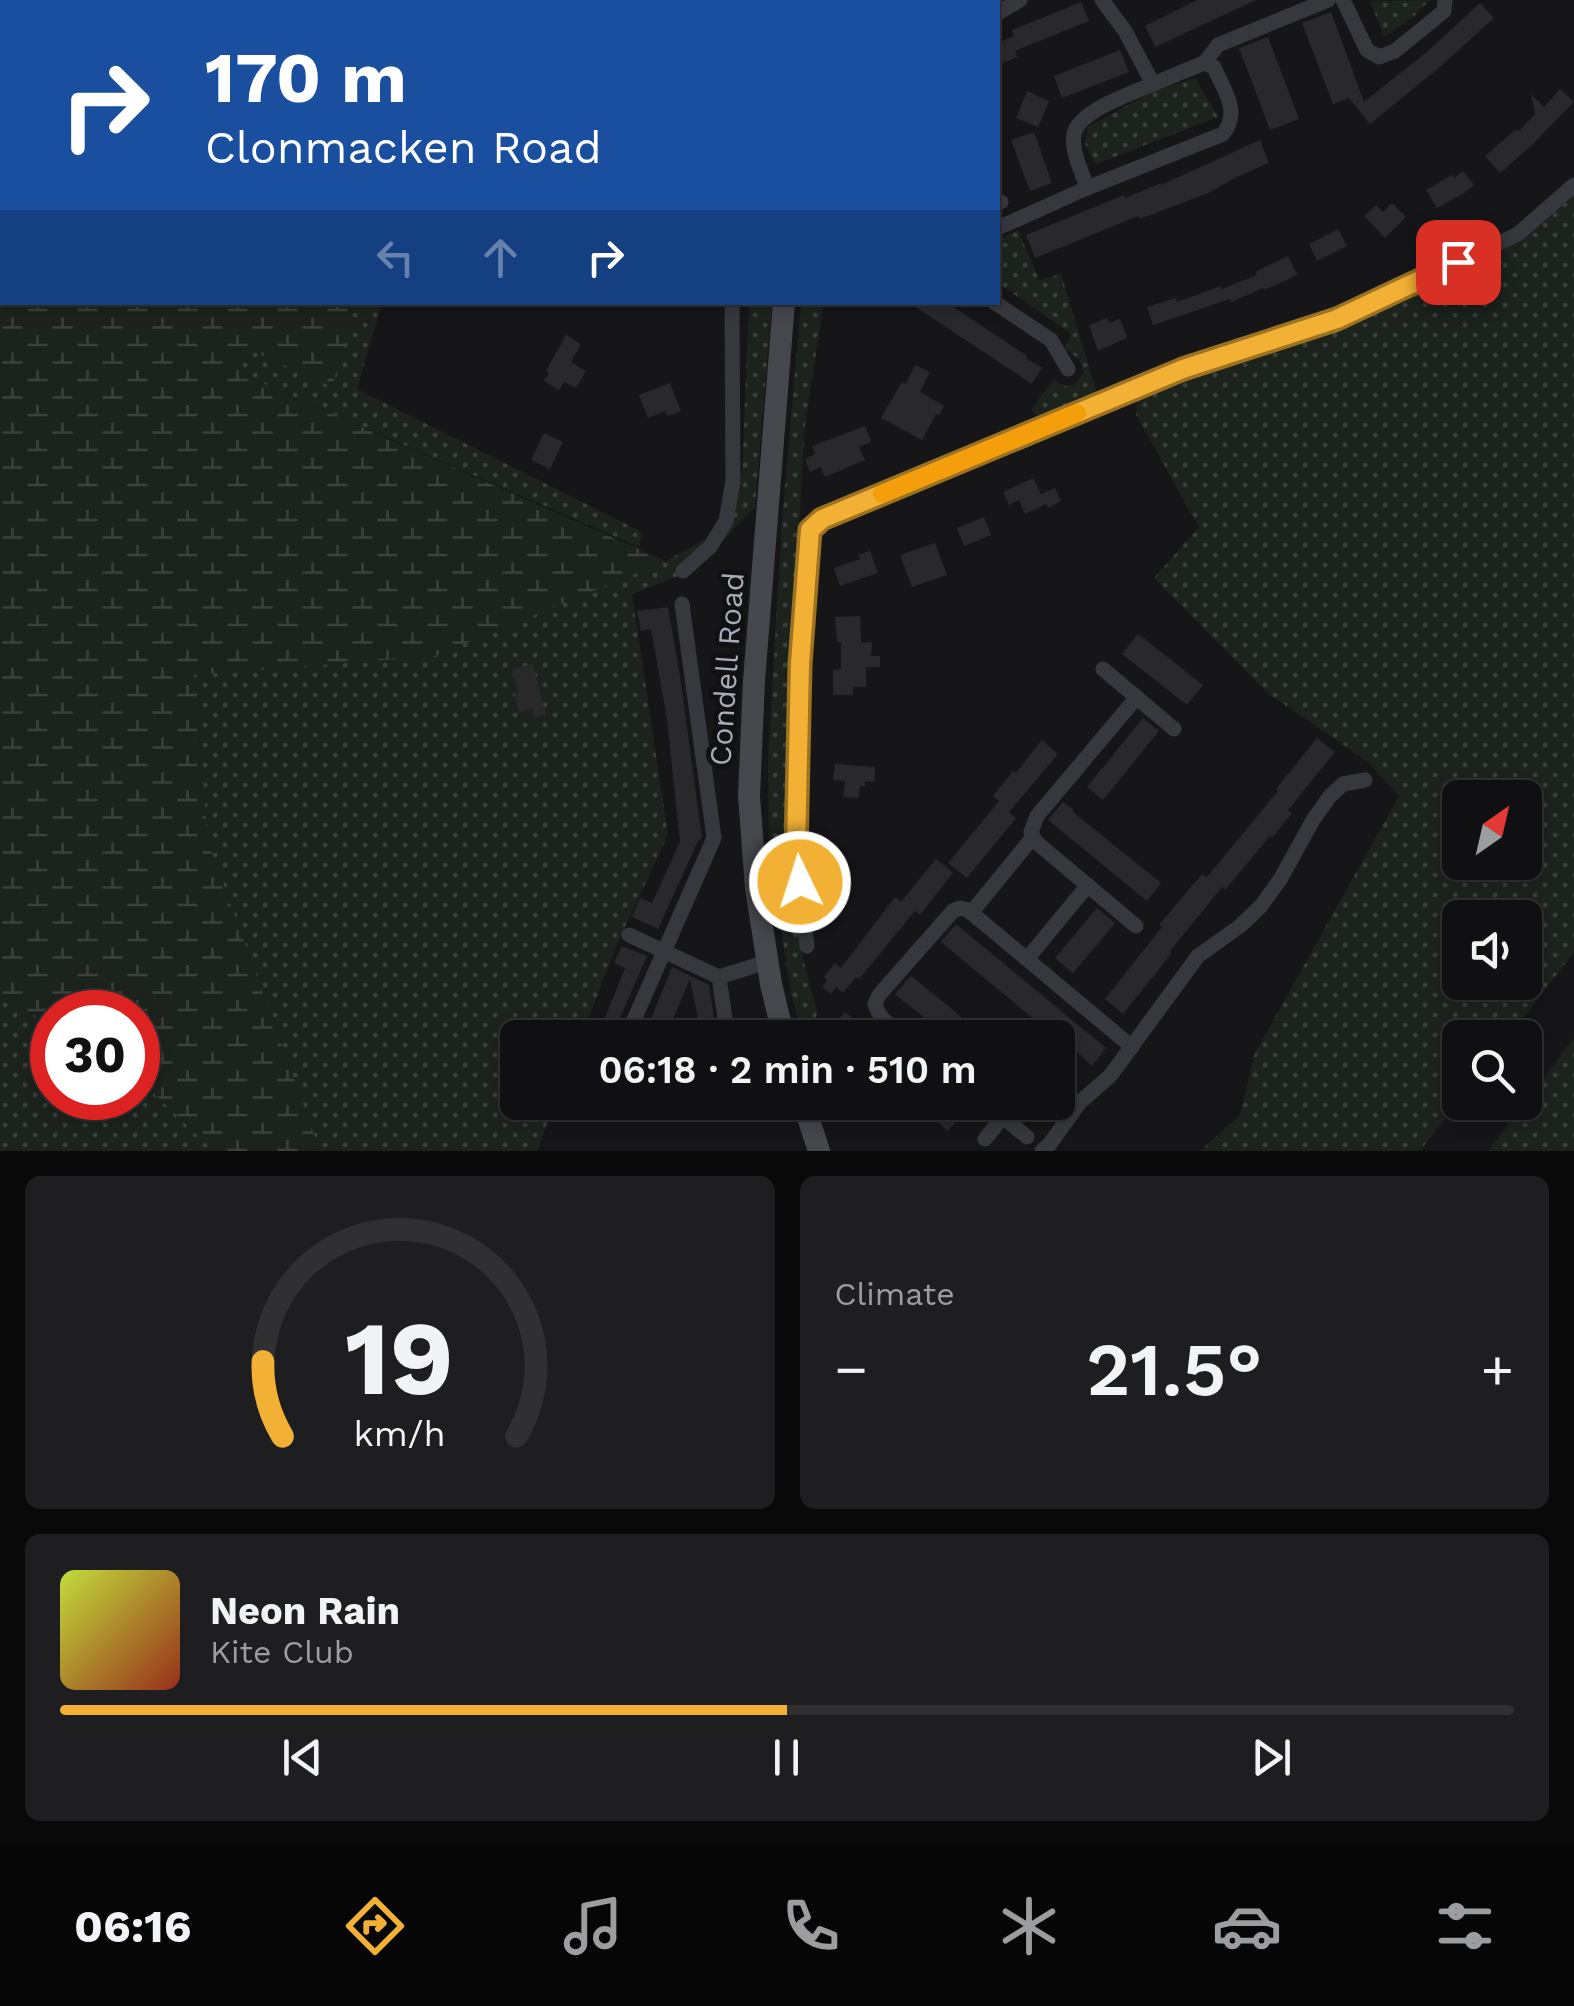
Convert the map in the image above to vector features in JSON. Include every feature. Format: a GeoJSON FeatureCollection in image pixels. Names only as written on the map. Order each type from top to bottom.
{"type":"FeatureCollection","features":[{"type":"Feature","properties":{"kind":"main road","name":"Condell Road"},"geometry":{"type":"LineString","coordinates":[[780,1020],[756,888],[748,796],[784,305]]}},
{"type":"Feature","properties":{"kind":"main road"},"geometry":{"type":"LineString","coordinates":[[809,1120],[820,1151]]}},
{"type":"Feature","properties":{"kind":"street"},"geometry":{"type":"LineString","coordinates":[[1102,0],[1125,31],[1153,84]]}},
{"type":"Feature","properties":{"kind":"street"},"geometry":{"type":"LineString","coordinates":[[1088,188],[1074,147],[1077,123],[1088,114],[1204,62],[1218,45],[1328,0]]}},
{"type":"Feature","properties":{"kind":"street"},"geometry":{"type":"LineString","coordinates":[[1343,0],[1367,50],[1378,57],[1395,51],[1444,11],[1446,0]]}},
{"type":"Feature","properties":{"kind":"street"},"geometry":{"type":"LineString","coordinates":[[1000,227],[1223,134],[1233,113],[1214,67],[1204,62]]}},
{"type":"Feature","properties":{"kind":"street"},"geometry":{"type":"LineString","coordinates":[[807,946],[796,850],[800,664],[810,530],[822,519],[1183,369],[1337,319],[1518,234],[1574,185]]}},
{"type":"Feature","properties":{"kind":"street"},"geometry":{"type":"LineString","coordinates":[[684,571],[710,547],[726,520],[733,481],[732,305]]}},
{"type":"Feature","properties":{"kind":"street"},"geometry":{"type":"LineString","coordinates":[[998,305],[1051,340],[1068,369]]}},
{"type":"Feature","properties":{"kind":"street"},"geometry":{"type":"LineString","coordinates":[[634,1020],[714,838],[682,604]]}},
{"type":"Feature","properties":{"kind":"street"},"geometry":{"type":"LineString","coordinates":[[1103,668],[1174,729]]}},
{"type":"Feature","properties":{"kind":"street"},"geometry":{"type":"LineString","coordinates":[[1136,697],[1037,816],[1031,832],[1136,926]]}},
{"type":"Feature","properties":{"kind":"street"},"geometry":{"type":"LineString","coordinates":[[1042,1151],[1080,1102],[1110,1076],[1198,956],[1261,906],[1330,796],[1344,784],[1365,780]]}},
{"type":"Feature","properties":{"kind":"street"},"geometry":{"type":"LineString","coordinates":[[971,912],[1033,837]]}},
{"type":"Feature","properties":{"kind":"street"},"geometry":{"type":"LineString","coordinates":[[1026,959],[1088,886]]}},
{"type":"Feature","properties":{"kind":"street"},"geometry":{"type":"LineString","coordinates":[[886,1020],[875,1004],[879,995],[953,911],[960,908],[971,912],[1132,1047]]}},
{"type":"Feature","properties":{"kind":"street"},"geometry":{"type":"LineString","coordinates":[[629,935],[719,977],[767,962]]}},
{"type":"Feature","properties":{"kind":"street"},"geometry":{"type":"LineString","coordinates":[[719,977],[725,1020]]}},
{"type":"Feature","properties":{"kind":"street"},"geometry":{"type":"LineString","coordinates":[[986,1139],[1001,1120]]}},
{"type":"Feature","properties":{"kind":"street"},"geometry":{"type":"LineString","coordinates":[[1007,1120],[1027,1137]]}},
{"type":"Feature","properties":{"kind":"green space"},"geometry":{"type":"Polygon","coordinates":[[[1430,0],[1384,37],[1370,1],[1430,0]]]}},
{"type":"Feature","properties":{"kind":"green space"},"geometry":{"type":"Polygon","coordinates":[[[1195,78],[1218,117],[1096,164],[1085,144],[1088,127],[1152,92],[1195,78]]]}},
{"type":"Feature","properties":{"kind":"green space"},"geometry":{"type":"Polygon","coordinates":[[[1574,185],[1574,952],[1542,993],[1542,900],[1442,900],[1442,1000],[1537,1000],[1521,1020],[1442,1020],[1444,1120],[1420,1151],[1200,1151],[1240,1115],[1255,1053],[1399,796],[1367,761],[1270,695],[1154,578],[1199,527],[1136,415],[1138,396],[1521,239],[1574,185]]]}},
{"type":"Feature","properties":{"kind":"green space"},"geometry":{"type":"Polygon","coordinates":[[[1018,230],[1039,280],[1061,274],[1098,396],[1047,421],[1031,410],[1054,379],[1064,386],[1074,385],[1084,373],[1079,359],[1065,349],[1071,334],[1000,284],[1000,239],[1018,230]]]}},
{"type":"Feature","properties":{"kind":"green space"},"geometry":{"type":"Polygon","coordinates":[[[0,305],[355,305],[332,387],[246,348],[239,373],[666,561],[435,656],[194,675],[208,842],[320,1151],[214,1151],[160,1099],[160,990],[30,990],[30,1012],[0,994],[0,305]]]}},
{"type":"Feature","properties":{"kind":"green space"},"geometry":{"type":"Polygon","coordinates":[[[355,305],[381,305],[357,389],[642,532],[639,547],[239,373],[246,348],[332,386],[355,305]]]}},
{"type":"Feature","properties":{"kind":"green space"},"geometry":{"type":"Polygon","coordinates":[[[749,305],[772,305],[755,507],[695,570],[632,594],[668,835],[618,942],[588,1020],[500,1020],[500,1120],[549,1120],[537,1151],[320,1151],[208,842],[194,674],[435,655],[666,561],[727,527],[742,475],[749,305]]]}},
{"type":"Feature","properties":{"kind":"green space"},"geometry":{"type":"Polygon","coordinates":[[[801,305],[824,305],[805,425],[798,545],[804,738],[803,959],[817,1012],[815,1020],[798,1020],[791,993],[769,848],[768,757],[801,305]]]}},
{"type":"Feature","properties":{"kind":"green space"},"geometry":{"type":"Polygon","coordinates":[[[0,994],[30,1012],[30,1120],[160,1120],[160,1099],[214,1151],[0,1151],[0,994]]]}},
{"type":"Feature","properties":{"kind":"green space"},"geometry":{"type":"Polygon","coordinates":[[[1574,1038],[1574,1151],[1488,1151],[1512,1120],[1542,1120],[1542,1080],[1574,1038]]]}},
{"type":"Feature","properties":{"kind":"building"},"geometry":{"type":"Polygon","coordinates":[[[1197,0],[1256,0],[1155,47],[1145,26],[1197,0]]]}},
{"type":"Feature","properties":{"kind":"building"},"geometry":{"type":"Polygon","coordinates":[[[1081,2],[1089,21],[1015,51],[1017,57],[1000,64],[1000,42],[1014,36],[1012,30],[1081,2]]]}},
{"type":"Feature","properties":{"kind":"building"},"geometry":{"type":"Polygon","coordinates":[[[1480,3],[1494,18],[1370,124],[1349,98],[1333,104],[1302,23],[1331,12],[1364,102],[1480,3]]]}},
{"type":"Feature","properties":{"kind":"building"},"geometry":{"type":"Polygon","coordinates":[[[1268,37],[1299,119],[1270,130],[1239,48],[1268,37]]]}},
{"type":"Feature","properties":{"kind":"building"},"geometry":{"type":"Polygon","coordinates":[[[1120,50],[1129,72],[1062,98],[1054,76],[1120,50]]]}},
{"type":"Feature","properties":{"kind":"building"},"geometry":{"type":"Polygon","coordinates":[[[1560,89],[1574,102],[1500,173],[1485,156],[1535,114],[1531,94],[1544,107],[1560,89]]]}},
{"type":"Feature","properties":{"kind":"building"},"geometry":{"type":"Polygon","coordinates":[[[1027,91],[1049,101],[1038,127],[1016,118],[1027,91]]]}},
{"type":"Feature","properties":{"kind":"building"},"geometry":{"type":"Polygon","coordinates":[[[1034,132],[1052,183],[1030,191],[1011,140],[1034,132]]]}},
{"type":"Feature","properties":{"kind":"building"},"geometry":{"type":"Polygon","coordinates":[[[1260,140],[1269,163],[1208,193],[1140,219],[1138,216],[1035,258],[1026,235],[1124,195],[1125,198],[1161,185],[1260,140]]]}},
{"type":"Feature","properties":{"kind":"building"},"geometry":{"type":"Polygon","coordinates":[[[1463,171],[1474,185],[1437,208],[1426,190],[1463,171]]]}},
{"type":"Feature","properties":{"kind":"building"},"geometry":{"type":"Polygon","coordinates":[[[1392,203],[1406,217],[1385,238],[1364,216],[1376,205],[1383,212],[1392,203]]]}},
{"type":"Feature","properties":{"kind":"building"},"geometry":{"type":"Polygon","coordinates":[[[1338,229],[1347,246],[1317,261],[1309,244],[1338,229]]]}},
{"type":"Feature","properties":{"kind":"building"},"geometry":{"type":"Polygon","coordinates":[[[1288,256],[1297,274],[1289,279],[1231,302],[1230,299],[1153,325],[1147,307],[1176,298],[1177,302],[1221,286],[1222,289],[1257,275],[1255,272],[1288,256]]]}},
{"type":"Feature","properties":{"kind":"building"},"geometry":{"type":"Polygon","coordinates":[[[913,305],[950,305],[1042,368],[1032,384],[913,305]]]}},
{"type":"Feature","properties":{"kind":"building"},"geometry":{"type":"Polygon","coordinates":[[[1107,318],[1109,323],[1120,319],[1127,338],[1098,351],[1089,325],[1107,318]]]}},
{"type":"Feature","properties":{"kind":"building"},"geometry":{"type":"Polygon","coordinates":[[[566,335],[581,344],[571,362],[586,371],[576,388],[564,382],[559,390],[544,381],[566,335]]]}},
{"type":"Feature","properties":{"kind":"building"},"geometry":{"type":"Polygon","coordinates":[[[915,365],[930,372],[920,392],[944,406],[922,440],[881,418],[915,365]]]}},
{"type":"Feature","properties":{"kind":"building"},"geometry":{"type":"Polygon","coordinates":[[[670,383],[681,411],[667,416],[665,411],[648,418],[639,395],[670,383]]]}},
{"type":"Feature","properties":{"kind":"building"},"geometry":{"type":"Polygon","coordinates":[[[865,426],[871,442],[859,447],[865,460],[825,477],[821,467],[810,472],[805,459],[815,454],[812,446],[865,426]]]}},
{"type":"Feature","properties":{"kind":"building"},"geometry":{"type":"Polygon","coordinates":[[[544,433],[563,442],[550,469],[531,460],[544,433]]]}},
{"type":"Feature","properties":{"kind":"building"},"geometry":{"type":"Polygon","coordinates":[[[1033,478],[1041,494],[1055,488],[1061,501],[1025,514],[1019,500],[1009,505],[1003,492],[1033,478]]]}},
{"type":"Feature","properties":{"kind":"building"},"geometry":{"type":"Polygon","coordinates":[[[984,517],[991,535],[964,546],[957,528],[984,517]]]}},
{"type":"Feature","properties":{"kind":"building"},"geometry":{"type":"Polygon","coordinates":[[[935,543],[947,575],[912,587],[900,555],[935,543]]]}},
{"type":"Feature","properties":{"kind":"building"},"geometry":{"type":"Polygon","coordinates":[[[870,551],[878,573],[840,586],[834,568],[870,551]]]}},
{"type":"Feature","properties":{"kind":"building"},"geometry":{"type":"Polygon","coordinates":[[[668,607],[702,838],[658,929],[632,917],[640,898],[652,903],[680,842],[667,719],[651,629],[641,631],[637,611],[668,607]]]}},
{"type":"Feature","properties":{"kind":"building"},"geometry":{"type":"Polygon","coordinates":[[[860,616],[861,643],[872,642],[871,656],[880,656],[880,667],[866,667],[866,687],[853,687],[853,695],[833,695],[833,670],[841,669],[841,642],[837,642],[835,617],[860,616]]]}},
{"type":"Feature","properties":{"kind":"building"},"geometry":{"type":"Polygon","coordinates":[[[1138,634],[1203,685],[1187,705],[1122,654],[1138,634]]]}},
{"type":"Feature","properties":{"kind":"building"},"geometry":{"type":"Polygon","coordinates":[[[533,664],[546,715],[534,718],[532,709],[519,712],[512,669],[533,664]]]}},
{"type":"Feature","properties":{"kind":"building"},"geometry":{"type":"Polygon","coordinates":[[[1143,718],[1159,731],[1103,800],[1087,787],[1143,718]]]}},
{"type":"Feature","properties":{"kind":"building"},"geometry":{"type":"Polygon","coordinates":[[[1317,738],[1335,752],[1288,810],[1292,813],[1272,838],[1225,890],[1222,887],[1123,1014],[1105,999],[1162,927],[1159,925],[1202,874],[1207,877],[1317,738]]]}},
{"type":"Feature","properties":{"kind":"building"},"geometry":{"type":"Polygon","coordinates":[[[1042,740],[1058,754],[1009,812],[1016,818],[967,878],[948,863],[999,801],[993,796],[1042,740]]]}},
{"type":"Feature","properties":{"kind":"building"},"geometry":{"type":"Polygon","coordinates":[[[835,764],[875,767],[875,782],[865,781],[865,786],[860,786],[859,798],[843,797],[845,781],[833,780],[835,764]]]}},
{"type":"Feature","properties":{"kind":"building"},"geometry":{"type":"Polygon","coordinates":[[[1063,802],[1161,883],[1147,901],[1048,820],[1063,802]]]}},
{"type":"Feature","properties":{"kind":"building"},"geometry":{"type":"Polygon","coordinates":[[[936,859],[953,873],[920,915],[915,911],[843,993],[836,987],[831,994],[822,987],[827,980],[824,977],[835,963],[841,968],[895,897],[901,902],[936,859]]]}},
{"type":"Feature","properties":{"kind":"building"},"geometry":{"type":"Polygon","coordinates":[[[1097,908],[1115,923],[1073,973],[1055,958],[1097,908]]]}},
{"type":"Feature","properties":{"kind":"building"},"geometry":{"type":"Polygon","coordinates":[[[956,924],[1072,1020],[1035,1020],[941,942],[956,924]]]}},
{"type":"Feature","properties":{"kind":"building"},"geometry":{"type":"Polygon","coordinates":[[[622,946],[647,956],[619,1020],[604,1020],[625,968],[614,963],[622,946]]]}},
{"type":"Feature","properties":{"kind":"building"},"geometry":{"type":"Polygon","coordinates":[[[672,967],[709,985],[714,1020],[698,1020],[690,979],[673,1020],[650,1020],[672,967]]]}},
{"type":"Feature","properties":{"kind":"building"},"geometry":{"type":"Polygon","coordinates":[[[911,976],[965,1020],[927,1020],[895,994],[911,976]]]}},
{"type":"Feature","properties":{"kind":"building"},"geometry":{"type":"Polygon","coordinates":[[[845,1012],[855,1020],[838,1020],[845,1012]]]}},
{"type":"Feature","properties":{"kind":"building"},"geometry":{"type":"Polygon","coordinates":[[[1075,1022],[1106,1048],[1092,1066],[1076,1051],[1075,1022]]]}},
{"type":"Feature","properties":{"kind":"building"},"geometry":{"type":"Polygon","coordinates":[[[935,1120],[957,1120],[948,1131],[935,1120]]]}},
{"type":"Feature","properties":{"kind":"slow traffic"},"geometry":{"type":"LineString","coordinates":[[882,494],[1077,413]]}},
{"type":"Feature","properties":{"kind":"route"},"geometry":{"type":"LineString","coordinates":[[800,882],[796,850],[800,664],[810,530],[822,519],[1183,369],[1337,319],[1458,262]]}}]}
